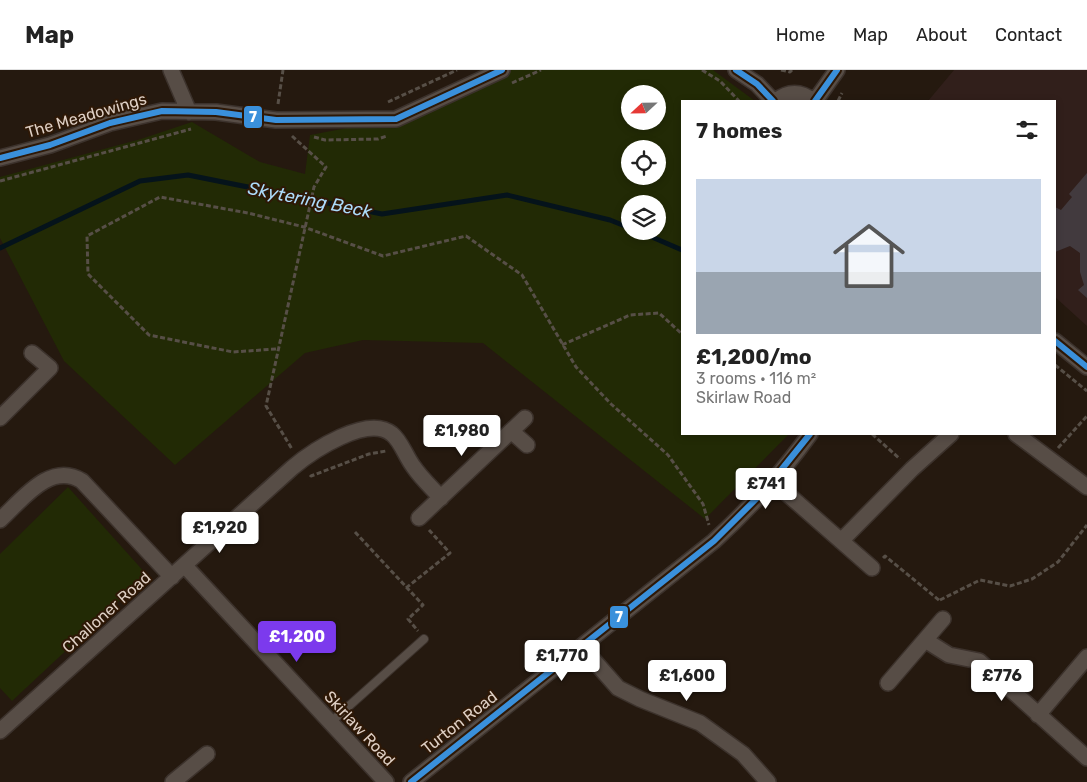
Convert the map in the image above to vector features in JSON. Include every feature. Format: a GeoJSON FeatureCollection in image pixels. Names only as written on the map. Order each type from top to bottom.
{"type":"FeatureCollection","features":[{"type":"Feature","properties":{"kind":"street"},"geometry":{"type":"LineString","coordinates":[[171,70],[189,112]]}},
{"type":"Feature","properties":{"kind":"street","name":"The Meadowings"},"geometry":{"type":"LineString","coordinates":[[0,158],[50,146],[110,123],[162,112],[216,112],[276,120],[396,119],[502,70]]}},
{"type":"Feature","properties":{"kind":"street"},"geometry":{"type":"LineString","coordinates":[[736,70],[757,84],[774,100]]}},
{"type":"Feature","properties":{"kind":"street"},"geometry":{"type":"LineString","coordinates":[[815,100],[837,70]]}},
{"type":"Feature","properties":{"kind":"street"},"geometry":{"type":"LineString","coordinates":[[777,100],[794,93],[802,94],[812,100]]}},
{"type":"Feature","properties":{"kind":"street"},"geometry":{"type":"LineString","coordinates":[[1056,340],[1087,367]]}},
{"type":"Feature","properties":{"kind":"street"},"geometry":{"type":"LineString","coordinates":[[0,418],[50,368],[32,353]]}},
{"type":"Feature","properties":{"kind":"street"},"geometry":{"type":"LineString","coordinates":[[419,518],[525,418]]}},
{"type":"Feature","properties":{"kind":"street","name":"Challoner Road"},"geometry":{"type":"LineString","coordinates":[[2,725],[185,566],[300,461],[336,440],[367,428],[381,427],[393,434],[413,467],[441,498]]}},
{"type":"Feature","properties":{"kind":"street"},"geometry":{"type":"LineString","coordinates":[[511,431],[528,444]]}},
{"type":"Feature","properties":{"kind":"street","name":"Turton Road"},"geometry":{"type":"LineString","coordinates":[[411,782],[714,541],[755,500],[809,435]]}},
{"type":"Feature","properties":{"kind":"street"},"geometry":{"type":"LineString","coordinates":[[841,541],[912,469],[951,435]]}},
{"type":"Feature","properties":{"kind":"street"},"geometry":{"type":"LineString","coordinates":[[1017,435],[1087,488]]}},
{"type":"Feature","properties":{"kind":"street"},"geometry":{"type":"LineString","coordinates":[[0,520],[44,480],[56,475],[72,475],[82,481],[172,577]]}},
{"type":"Feature","properties":{"kind":"street"},"geometry":{"type":"LineString","coordinates":[[784,491],[872,568]]}},
{"type":"Feature","properties":{"kind":"street","name":"Skirlaw Road"},"geometry":{"type":"LineString","coordinates":[[185,566],[386,782]]}},
{"type":"Feature","properties":{"kind":"street"},"geometry":{"type":"LineString","coordinates":[[888,682],[943,619]]}},
{"type":"Feature","properties":{"kind":"street"},"geometry":{"type":"LineString","coordinates":[[925,640],[949,655],[979,660],[1087,758]]}},
{"type":"Feature","properties":{"kind":"street"},"geometry":{"type":"LineString","coordinates":[[582,646],[618,688],[640,700],[700,723],[743,754],[768,782]]}},
{"type":"Feature","properties":{"kind":"street"},"geometry":{"type":"LineString","coordinates":[[1038,715],[1087,657]]}},
{"type":"Feature","properties":{"kind":"street"},"geometry":{"type":"LineString","coordinates":[[173,782],[207,754]]}},
{"type":"Feature","properties":{"kind":"lane"},"geometry":{"type":"LineString","coordinates":[[331,722],[424,639]]}},
{"type":"Feature","properties":{"kind":"path"},"geometry":{"type":"LineString","coordinates":[[283,70],[276,120],[326,167],[314,188],[309,207],[276,349],[266,406],[311,476],[370,454],[402,449]]}},
{"type":"Feature","properties":{"kind":"path"},"geometry":{"type":"LineString","coordinates":[[379,106],[457,70]]}},
{"type":"Feature","properties":{"kind":"path"},"geometry":{"type":"LineString","coordinates":[[702,70],[720,81],[738,100]]}},
{"type":"Feature","properties":{"kind":"path"},"geometry":{"type":"LineString","coordinates":[[781,70],[792,70]]}},
{"type":"Feature","properties":{"kind":"path"},"geometry":{"type":"LineString","coordinates":[[278,104],[288,104]]}},
{"type":"Feature","properties":{"kind":"path"},"geometry":{"type":"LineString","coordinates":[[0,181],[196,128]]}},
{"type":"Feature","properties":{"kind":"path"},"geometry":{"type":"LineString","coordinates":[[276,349],[233,352],[148,335],[88,274],[87,236],[160,197],[248,213],[304,227],[383,256],[466,236],[522,275],[576,366],[611,404],[668,454],[703,504],[714,541]]}},
{"type":"Feature","properties":{"kind":"path"},"geometry":{"type":"LineString","coordinates":[[562,345],[630,315],[659,313],[681,333]]}},
{"type":"Feature","properties":{"kind":"path"},"geometry":{"type":"LineString","coordinates":[[1056,366],[1087,391]]}},
{"type":"Feature","properties":{"kind":"path"},"geometry":{"type":"LineString","coordinates":[[1048,459],[1087,416]]}},
{"type":"Feature","properties":{"kind":"path"},"geometry":{"type":"LineString","coordinates":[[873,435],[912,469]]}},
{"type":"Feature","properties":{"kind":"path"},"geometry":{"type":"LineString","coordinates":[[406,588],[450,553],[419,518]]}},
{"type":"Feature","properties":{"kind":"path"},"geometry":{"type":"LineString","coordinates":[[940,600],[980,580],[1010,586],[1032,579],[1058,562],[1087,525]]}},
{"type":"Feature","properties":{"kind":"path"},"geometry":{"type":"LineString","coordinates":[[355,532],[423,605],[408,619],[424,639]]}},
{"type":"Feature","properties":{"kind":"path"},"geometry":{"type":"LineString","coordinates":[[872,568],[886,556],[940,600],[943,619]]}},
{"type":"Feature","properties":{"kind":"shaded area"},"geometry":{"type":"Polygon","coordinates":[[[954,70],[1087,70],[1087,326],[1056,298],[1056,100],[929,100],[954,70]]]}},
{"type":"Feature","properties":{"kind":"green space"},"geometry":{"type":"Polygon","coordinates":[[[511,70],[713,70],[754,100],[681,100],[681,435],[788,435],[705,519],[483,343],[363,340],[305,353],[175,465],[64,361],[0,238],[0,177],[141,139],[192,122],[260,162],[305,174],[310,135],[384,121],[511,70]]]}},
{"type":"Feature","properties":{"kind":"green space"},"geometry":{"type":"Polygon","coordinates":[[[68,487],[147,575],[12,701],[0,688],[0,554],[68,487]]]}},
{"type":"Feature","properties":{"kind":"building"},"geometry":{"type":"Polygon","coordinates":[[[1087,173],[1087,298],[1078,290],[1084,285],[1080,272],[1080,253],[1070,246],[1056,252],[1056,208],[1061,210],[1072,197],[1069,194],[1087,173]]]}},
{"type":"Feature","properties":{"kind":"waterway","name":"Skytering Beck"},"geometry":{"type":"LineString","coordinates":[[0,248],[140,181],[188,175],[382,214],[507,195],[610,220],[621,224]]}},
{"type":"Feature","properties":{"kind":"waterway","name":"Skytering Beck"},"geometry":{"type":"LineString","coordinates":[[659,240],[681,250]]}},
{"type":"Feature","properties":{"kind":"transit line","name":"7"},"geometry":{"type":"LineString","coordinates":[[0,158],[50,145],[110,123],[162,111],[216,112],[276,120],[396,119],[502,70]]}},
{"type":"Feature","properties":{"kind":"transit line","name":"7"},"geometry":{"type":"LineString","coordinates":[[736,70],[757,84],[772,100]]}},
{"type":"Feature","properties":{"kind":"transit line","name":"7"},"geometry":{"type":"LineString","coordinates":[[816,100],[837,70]]}},
{"type":"Feature","properties":{"kind":"transit line","name":"7"},"geometry":{"type":"LineString","coordinates":[[1056,342],[1087,367]]}},
{"type":"Feature","properties":{"kind":"transit line","name":"7"},"geometry":{"type":"LineString","coordinates":[[411,782],[714,541],[765,490],[809,435]]}}]}
